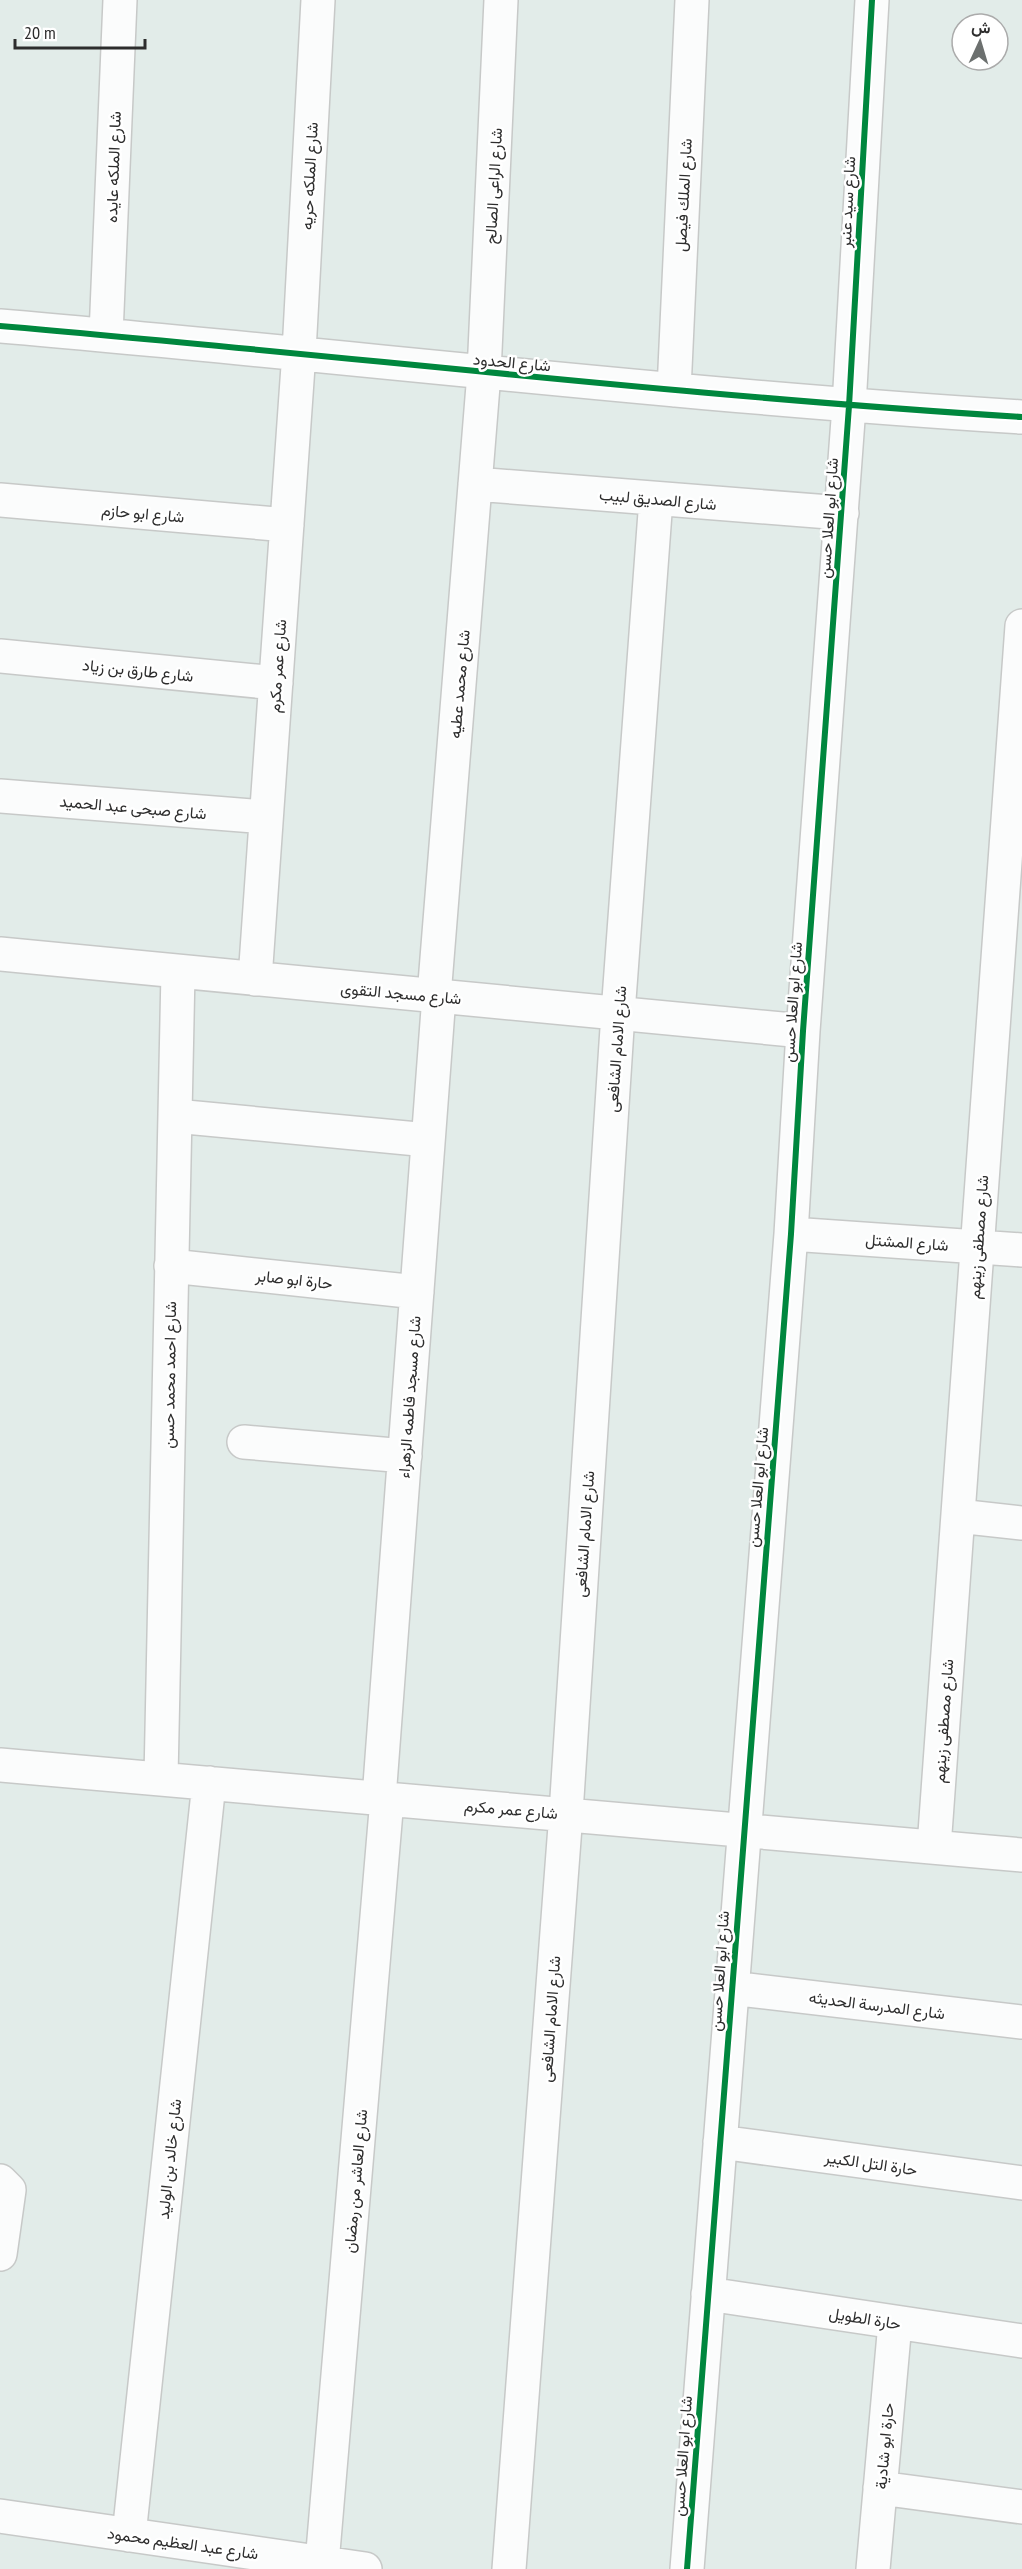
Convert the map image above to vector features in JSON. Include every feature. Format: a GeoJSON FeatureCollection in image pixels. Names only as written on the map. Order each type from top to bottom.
{"type":"FeatureCollection","features":[{"type":"Feature","properties":{"kind":"street","name":"شارع الملكه عايده"},"geometry":{"type":"LineString","coordinates":[[106,335],[120,0]]}},
{"type":"Feature","properties":{"kind":"street","name":"شارع الملكه حريه"},"geometry":{"type":"LineString","coordinates":[[299,352],[318,0]]}},
{"type":"Feature","properties":{"kind":"street","name":"شارع الراعى الصالح"},"geometry":{"type":"LineString","coordinates":[[484,373],[501,0]]}},
{"type":"Feature","properties":{"kind":"street","name":"شارع الملك فيصل"},"geometry":{"type":"LineString","coordinates":[[674,390],[692,0]]}},
{"type":"Feature","properties":{"kind":"street","name":"شارع سيد عنبر"},"geometry":{"type":"LineString","coordinates":[[849,406],[873,0]]}},
{"type":"Feature","properties":{"kind":"street","name":"شارع الحدود"},"geometry":{"type":"LineString","coordinates":[[0,326],[299,352],[484,373],[849,406],[1022,417]]}},
{"type":"Feature","properties":{"kind":"street","name":"شارع عمر مكرم"},"geometry":{"type":"LineString","coordinates":[[255,979],[299,352]]}},
{"type":"Feature","properties":{"kind":"street","name":"شارع محمد عطيه"},"geometry":{"type":"LineString","coordinates":[[436,996],[484,373]]}},
{"type":"Feature","properties":{"kind":"street","name":"شارع ابو العلا حسن"},"geometry":{"type":"LineString","coordinates":[[687,2569],[791,1234],[803,1031],[849,406]]}},
{"type":"Feature","properties":{"kind":"street","name":"شارع الصديق لبيب"},"geometry":{"type":"LineString","coordinates":[[475,484],[842,513]]}},
{"type":"Feature","properties":{"kind":"street","name":"شارع الامام الشافعى"},"geometry":{"type":"LineString","coordinates":[[509,2569],[566,1813],[618,1013],[656,499]]}},
{"type":"Feature","properties":{"kind":"street","name":"شارع ابو حازم"},"geometry":{"type":"LineString","coordinates":[[0,500],[287,525]]}},
{"type":"Feature","properties":{"kind":"street","name":"شارع مصطفى زينهم"},"geometry":{"type":"LineString","coordinates":[[934,1847],[1022,626]]}},
{"type":"Feature","properties":{"kind":"street","name":"شارع طارق بن زياد"},"geometry":{"type":"LineString","coordinates":[[0,656],[276,683]]}},
{"type":"Feature","properties":{"kind":"street","name":"شارع صبحى عبد الحميد"},"geometry":{"type":"LineString","coordinates":[[0,796],[266,817]]}},
{"type":"Feature","properties":{"kind":"street","name":"شارع مسجد التقوى"},"geometry":{"type":"LineString","coordinates":[[0,954],[803,1031]]}},
{"type":"Feature","properties":{"kind":"street","name":"شارع احمد محمد حسن"},"geometry":{"type":"LineString","coordinates":[[161,1778],[178,972]]}},
{"type":"Feature","properties":{"kind":"street","name":"شارع مسجد فاطمه الزهراء"},"geometry":{"type":"LineString","coordinates":[[383,1798],[436,996]]}},
{"type":"Feature","properties":{"kind":"street"},"geometry":{"type":"LineString","coordinates":[[175,1116],[428,1140]]}},
{"type":"Feature","properties":{"kind":"street","name":"شارع المشتل"},"geometry":{"type":"LineString","coordinates":[[791,1234],[1022,1250]]}},
{"type":"Feature","properties":{"kind":"street","name":"حارة ابو صابر"},"geometry":{"type":"LineString","coordinates":[[171,1266],[417,1292]]}},
{"type":"Feature","properties":{"kind":"street"},"geometry":{"type":"LineString","coordinates":[[244,1442],[405,1456]]}},
{"type":"Feature","properties":{"kind":"street"},"geometry":{"type":"LineString","coordinates":[[958,1516],[1022,1523]]}},
{"type":"Feature","properties":{"kind":"street","name":"شارع عمر مكرم"},"geometry":{"type":"LineString","coordinates":[[0,1765],[566,1813],[1022,1855]]}},
{"type":"Feature","properties":{"kind":"street","name":"شارع خالد بن الوليد"},"geometry":{"type":"LineString","coordinates":[[129,2535],[209,1783]]}},
{"type":"Feature","properties":{"kind":"street","name":"شارع العاشر من رمضان"},"geometry":{"type":"LineString","coordinates":[[322,2563],[383,1798]]}},
{"type":"Feature","properties":{"kind":"street","name":"شارع المدرسة الحديثه"},"geometry":{"type":"LineString","coordinates":[[731,1988],[1022,2022]]}},
{"type":"Feature","properties":{"kind":"street","name":"حارة التل الكبير"},"geometry":{"type":"LineString","coordinates":[[720,2142],[1022,2183]]}},
{"type":"Feature","properties":{"kind":"street"},"geometry":{"type":"LineString","coordinates":[[0,2254],[4,2186]]}},
{"type":"Feature","properties":{"kind":"street","name":"حارة الطويل"},"geometry":{"type":"LineString","coordinates":[[708,2294],[1022,2341]]}},
{"type":"Feature","properties":{"kind":"street","name":"حارة ابو شادية"},"geometry":{"type":"LineString","coordinates":[[873,2569],[895,2323]]}},
{"type":"Feature","properties":{"kind":"street"},"geometry":{"type":"LineString","coordinates":[[880,2488],[1022,2507]]}},
{"type":"Feature","properties":{"kind":"street","name":"شارع عبد العظيم محمود"},"geometry":{"type":"LineString","coordinates":[[0,2516],[365,2569]]}},
{"type":"Feature","properties":{"kind":"cycle path"},"geometry":{"type":"LineString","coordinates":[[687,2569],[791,1234],[803,1031],[849,406],[872,0]]}},
{"type":"Feature","properties":{"kind":"cycle path"},"geometry":{"type":"LineString","coordinates":[[0,326],[639,387],[1022,417]]}}]}
